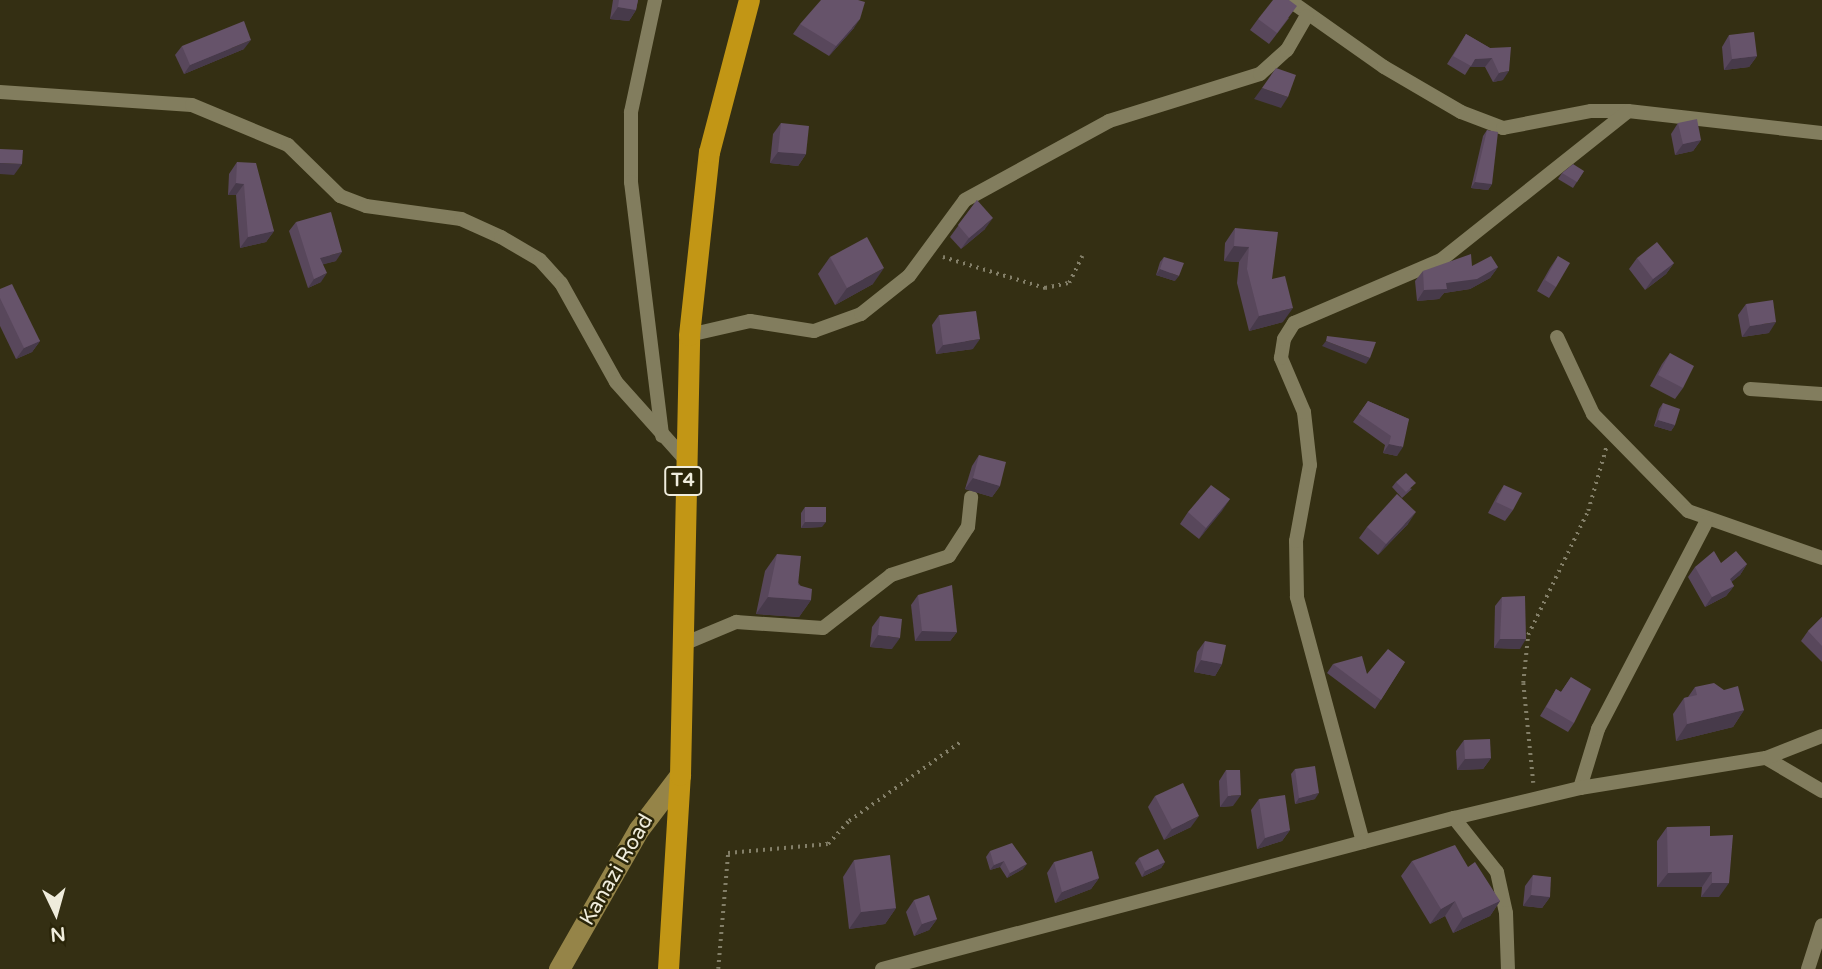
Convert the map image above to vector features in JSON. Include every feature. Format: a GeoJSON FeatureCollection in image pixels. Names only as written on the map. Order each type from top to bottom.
{"type":"FeatureCollection","features":[{"type":"Feature","properties":{"kind":"highway","name":"T4"},"geometry":{"type":"LineString","coordinates":[[668,969],[680,775],[684,458],[689,335],[709,152],[749,0]]}},
{"type":"Feature","properties":{"kind":"main road","name":"Kanazi Road"},"geometry":{"type":"LineString","coordinates":[[559,969],[639,829],[680,775]]}},
{"type":"Feature","properties":{"kind":"street"},"geometry":{"type":"LineString","coordinates":[[655,0],[631,112],[631,183],[662,436]]}},
{"type":"Feature","properties":{"kind":"street"},"geometry":{"type":"LineString","coordinates":[[1289,0],[1307,16],[1461,112],[1503,128],[1591,111],[1628,111],[1822,133]]}},
{"type":"Feature","properties":{"kind":"street"},"geometry":{"type":"LineString","coordinates":[[689,335],[731,322],[794,332],[838,325],[885,297],[928,252],[965,200],[1109,121],[1260,74],[1287,50],[1307,16]]}},
{"type":"Feature","properties":{"kind":"street"},"geometry":{"type":"LineString","coordinates":[[0,92],[192,105],[288,145],[340,196],[366,206],[461,219],[500,237],[540,260],[561,284],[616,382],[684,458]]}},
{"type":"Feature","properties":{"kind":"street"},"geometry":{"type":"LineString","coordinates":[[1363,842],[1297,597],[1296,541],[1310,465],[1304,412],[1281,358],[1284,339],[1294,323],[1441,260],[1628,111]]}},
{"type":"Feature","properties":{"kind":"street"},"geometry":{"type":"LineString","coordinates":[[1557,337],[1580,392],[1610,433],[1706,522],[1822,558]]}},
{"type":"Feature","properties":{"kind":"street"},"geometry":{"type":"LineString","coordinates":[[1749,389],[1822,394]]}},
{"type":"Feature","properties":{"kind":"street"},"geometry":{"type":"LineString","coordinates":[[681,645],[736,622],[823,628],[891,576],[949,556],[968,527],[971,497]]}},
{"type":"Feature","properties":{"kind":"street"},"geometry":{"type":"LineString","coordinates":[[1580,788],[1604,716],[1706,522]]}},
{"type":"Feature","properties":{"kind":"street"},"geometry":{"type":"LineString","coordinates":[[882,969],[1454,818],[1580,788],[1766,758],[1822,736]]}},
{"type":"Feature","properties":{"kind":"street"},"geometry":{"type":"LineString","coordinates":[[1766,758],[1822,790]]}},
{"type":"Feature","properties":{"kind":"street"},"geometry":{"type":"LineString","coordinates":[[1454,818],[1497,872],[1506,913],[1508,969]]}},
{"type":"Feature","properties":{"kind":"street"},"geometry":{"type":"LineString","coordinates":[[1808,969],[1822,925]]}},
{"type":"Feature","properties":{"kind":"path"},"geometry":{"type":"LineString","coordinates":[[928,252],[1045,288],[1069,283],[1082,256]]}},
{"type":"Feature","properties":{"kind":"path"},"geometry":{"type":"LineString","coordinates":[[1535,799],[1522,683],[1528,635],[1588,511],[1610,433]]}},
{"type":"Feature","properties":{"kind":"path"},"geometry":{"type":"LineString","coordinates":[[718,969],[728,853],[828,844],[849,821],[962,741]]}},
{"type":"Feature","properties":{"kind":"building"},"geometry":{"type":"Polygon","coordinates":[[[619,0],[638,0],[636,10],[618,7],[619,0]]]}},
{"type":"Feature","properties":{"kind":"building"},"geometry":{"type":"Polygon","coordinates":[[[821,0],[865,2],[860,19],[836,46],[800,24],[821,0]]]}},
{"type":"Feature","properties":{"kind":"building"},"geometry":{"type":"Polygon","coordinates":[[[1273,0],[1289,0],[1297,6],[1277,33],[1258,19],[1273,0]]]}},
{"type":"Feature","properties":{"kind":"building"},"geometry":{"type":"Polygon","coordinates":[[[244,21],[251,40],[190,65],[182,46],[244,21]]]}},
{"type":"Feature","properties":{"kind":"building"},"geometry":{"type":"Polygon","coordinates":[[[1754,32],[1757,56],[1732,59],[1729,35],[1754,32]]]}},
{"type":"Feature","properties":{"kind":"building"},"geometry":{"type":"Polygon","coordinates":[[[1466,34],[1490,48],[1511,47],[1509,71],[1499,73],[1492,58],[1475,59],[1471,66],[1453,56],[1466,34]]]}},
{"type":"Feature","properties":{"kind":"building"},"geometry":{"type":"Polygon","coordinates":[[[1276,68],[1296,75],[1288,97],[1262,88],[1276,68]]]}},
{"type":"Feature","properties":{"kind":"building"},"geometry":{"type":"Polygon","coordinates":[[[1697,119],[1701,140],[1683,144],[1678,123],[1697,119]]]}},
{"type":"Feature","properties":{"kind":"building"},"geometry":{"type":"Polygon","coordinates":[[[781,123],[809,126],[806,154],[778,152],[781,123]]]}},
{"type":"Feature","properties":{"kind":"building"},"geometry":{"type":"Polygon","coordinates":[[[1487,130],[1498,132],[1492,184],[1475,182],[1487,130]]]}},
{"type":"Feature","properties":{"kind":"building"},"geometry":{"type":"Polygon","coordinates":[[[0,149],[23,150],[22,164],[0,163],[0,149]]]}},
{"type":"Feature","properties":{"kind":"building"},"geometry":{"type":"Polygon","coordinates":[[[237,162],[256,163],[274,231],[248,237],[244,184],[236,183],[237,162]]]}},
{"type":"Feature","properties":{"kind":"building"},"geometry":{"type":"Polygon","coordinates":[[[1573,164],[1584,171],[1577,182],[1562,173],[1573,164]]]}},
{"type":"Feature","properties":{"kind":"building"},"geometry":{"type":"Polygon","coordinates":[[[977,200],[993,218],[969,238],[958,225],[977,200]]]}},
{"type":"Feature","properties":{"kind":"building"},"geometry":{"type":"Polygon","coordinates":[[[331,212],[342,252],[320,258],[327,273],[314,279],[296,222],[331,212]]]}},
{"type":"Feature","properties":{"kind":"building"},"geometry":{"type":"Polygon","coordinates":[[[1235,228],[1278,232],[1272,279],[1285,276],[1293,308],[1259,316],[1247,269],[1249,247],[1234,246],[1235,228]]]}},
{"type":"Feature","properties":{"kind":"building"},"geometry":{"type":"Polygon","coordinates":[[[867,237],[884,268],[847,288],[830,257],[867,237]]]}},
{"type":"Feature","properties":{"kind":"building"},"geometry":{"type":"Polygon","coordinates":[[[1657,242],[1674,263],[1653,279],[1637,258],[1657,242]]]}},
{"type":"Feature","properties":{"kind":"building"},"geometry":{"type":"Polygon","coordinates":[[[1471,254],[1472,266],[1491,256],[1498,267],[1477,279],[1446,283],[1447,289],[1424,290],[1423,271],[1471,254]]]}},
{"type":"Feature","properties":{"kind":"building"},"geometry":{"type":"Polygon","coordinates":[[[1558,256],[1570,263],[1556,287],[1545,280],[1558,256]]]}},
{"type":"Feature","properties":{"kind":"building"},"geometry":{"type":"Polygon","coordinates":[[[1164,257],[1184,263],[1179,276],[1160,269],[1164,257]]]}},
{"type":"Feature","properties":{"kind":"building"},"geometry":{"type":"Polygon","coordinates":[[[12,284],[40,341],[24,348],[0,298],[0,289],[12,284]]]}},
{"type":"Feature","properties":{"kind":"building"},"geometry":{"type":"Polygon","coordinates":[[[1773,300],[1776,322],[1750,326],[1746,304],[1773,300]]]}},
{"type":"Feature","properties":{"kind":"building"},"geometry":{"type":"Polygon","coordinates":[[[976,311],[980,339],[943,345],[939,315],[976,311]]]}},
{"type":"Feature","properties":{"kind":"building"},"geometry":{"type":"Polygon","coordinates":[[[1327,336],[1376,342],[1370,358],[1326,341],[1327,336]]]}},
{"type":"Feature","properties":{"kind":"building"},"geometry":{"type":"Polygon","coordinates":[[[1670,353],[1694,366],[1683,388],[1658,375],[1670,353]]]}},
{"type":"Feature","properties":{"kind":"building"},"geometry":{"type":"Polygon","coordinates":[[[1368,401],[1409,419],[1403,447],[1389,444],[1391,436],[1359,414],[1368,401]]]}},
{"type":"Feature","properties":{"kind":"building"},"geometry":{"type":"Polygon","coordinates":[[[1663,403],[1680,409],[1675,425],[1658,420],[1663,403]]]}},
{"type":"Feature","properties":{"kind":"building"},"geometry":{"type":"Polygon","coordinates":[[[979,455],[1006,462],[1000,486],[973,478],[979,455]]]}},
{"type":"Feature","properties":{"kind":"building"},"geometry":{"type":"Polygon","coordinates":[[[1406,473],[1416,483],[1406,492],[1396,482],[1406,473]]]}},
{"type":"Feature","properties":{"kind":"building"},"geometry":{"type":"Polygon","coordinates":[[[1211,485],[1230,499],[1206,528],[1188,512],[1211,485]]]}},
{"type":"Feature","properties":{"kind":"building"},"geometry":{"type":"Polygon","coordinates":[[[1504,485],[1522,493],[1513,510],[1496,502],[1504,485]]]}},
{"type":"Feature","properties":{"kind":"building"},"geometry":{"type":"Polygon","coordinates":[[[1397,494],[1416,512],[1386,544],[1367,527],[1397,494]]]}},
{"type":"Feature","properties":{"kind":"building"},"geometry":{"type":"Polygon","coordinates":[[[805,507],[826,507],[826,522],[805,522],[805,507]]]}},
{"type":"Feature","properties":{"kind":"building"},"geometry":{"type":"Polygon","coordinates":[[[1714,551],[1721,563],[1736,551],[1747,564],[1730,579],[1734,586],[1712,597],[1695,567],[1714,551]]]}},
{"type":"Feature","properties":{"kind":"building"},"geometry":{"type":"Polygon","coordinates":[[[777,554],[801,556],[798,585],[812,589],[811,600],[768,597],[777,554]]]}},
{"type":"Feature","properties":{"kind":"building"},"geometry":{"type":"Polygon","coordinates":[[[952,585],[957,632],[922,631],[918,595],[952,585]]]}},
{"type":"Feature","properties":{"kind":"building"},"geometry":{"type":"Polygon","coordinates":[[[1525,596],[1526,639],[1500,639],[1502,597],[1525,596]]]}},
{"type":"Feature","properties":{"kind":"building"},"geometry":{"type":"Polygon","coordinates":[[[880,616],[902,619],[900,638],[878,635],[880,616]]]}},
{"type":"Feature","properties":{"kind":"building"},"geometry":{"type":"Polygon","coordinates":[[[1822,617],[1822,646],[1808,631],[1822,617]]]}},
{"type":"Feature","properties":{"kind":"building"},"geometry":{"type":"Polygon","coordinates":[[[1205,641],[1226,645],[1222,664],[1201,660],[1205,641]]]}},
{"type":"Feature","properties":{"kind":"building"},"geometry":{"type":"Polygon","coordinates":[[[1388,649],[1405,662],[1381,700],[1333,664],[1362,656],[1367,674],[1388,649]]]}},
{"type":"Feature","properties":{"kind":"building"},"geometry":{"type":"Polygon","coordinates":[[[1571,677],[1591,689],[1574,723],[1546,707],[1556,689],[1561,692],[1571,677]]]}},
{"type":"Feature","properties":{"kind":"building"},"geometry":{"type":"Polygon","coordinates":[[[1714,683],[1724,690],[1738,686],[1744,710],[1687,724],[1684,698],[1697,695],[1695,687],[1714,683]]]}},
{"type":"Feature","properties":{"kind":"building"},"geometry":{"type":"Polygon","coordinates":[[[1490,739],[1491,758],[1465,759],[1464,740],[1490,739]]]}},
{"type":"Feature","properties":{"kind":"building"},"geometry":{"type":"Polygon","coordinates":[[[1315,766],[1319,793],[1299,798],[1295,769],[1315,766]]]}},
{"type":"Feature","properties":{"kind":"building"},"geometry":{"type":"Polygon","coordinates":[[[1226,770],[1240,770],[1241,795],[1228,796],[1226,770]]]}},
{"type":"Feature","properties":{"kind":"building"},"geometry":{"type":"Polygon","coordinates":[[[1183,783],[1199,816],[1172,829],[1155,796],[1183,783]]]}},
{"type":"Feature","properties":{"kind":"building"},"geometry":{"type":"Polygon","coordinates":[[[1285,795],[1290,830],[1265,838],[1259,799],[1285,795]]]}},
{"type":"Feature","properties":{"kind":"building"},"geometry":{"type":"Polygon","coordinates":[[[1710,826],[1710,836],[1733,835],[1729,883],[1712,883],[1712,872],[1668,873],[1667,827],[1710,826]]]}},
{"type":"Feature","properties":{"kind":"building"},"geometry":{"type":"Polygon","coordinates":[[[1012,843],[1027,864],[1010,873],[1004,861],[994,865],[990,851],[1012,843]]]}},
{"type":"Feature","properties":{"kind":"building"},"geometry":{"type":"Polygon","coordinates":[[[1455,845],[1468,867],[1475,862],[1500,901],[1463,918],[1455,901],[1441,909],[1412,861],[1455,845]]]}},
{"type":"Feature","properties":{"kind":"building"},"geometry":{"type":"Polygon","coordinates":[[[1158,849],[1165,862],[1145,871],[1139,858],[1158,849]]]}},
{"type":"Feature","properties":{"kind":"building"},"geometry":{"type":"Polygon","coordinates":[[[1092,851],[1099,878],[1062,892],[1054,862],[1092,851]]]}},
{"type":"Feature","properties":{"kind":"building"},"geometry":{"type":"Polygon","coordinates":[[[890,855],[896,908],[861,912],[854,860],[890,855]]]}},
{"type":"Feature","properties":{"kind":"building"},"geometry":{"type":"Polygon","coordinates":[[[1533,875],[1551,877],[1550,897],[1531,895],[1533,875]]]}},
{"type":"Feature","properties":{"kind":"building"},"geometry":{"type":"Polygon","coordinates":[[[929,895],[937,919],[922,924],[914,900],[929,895]]]}}]}
